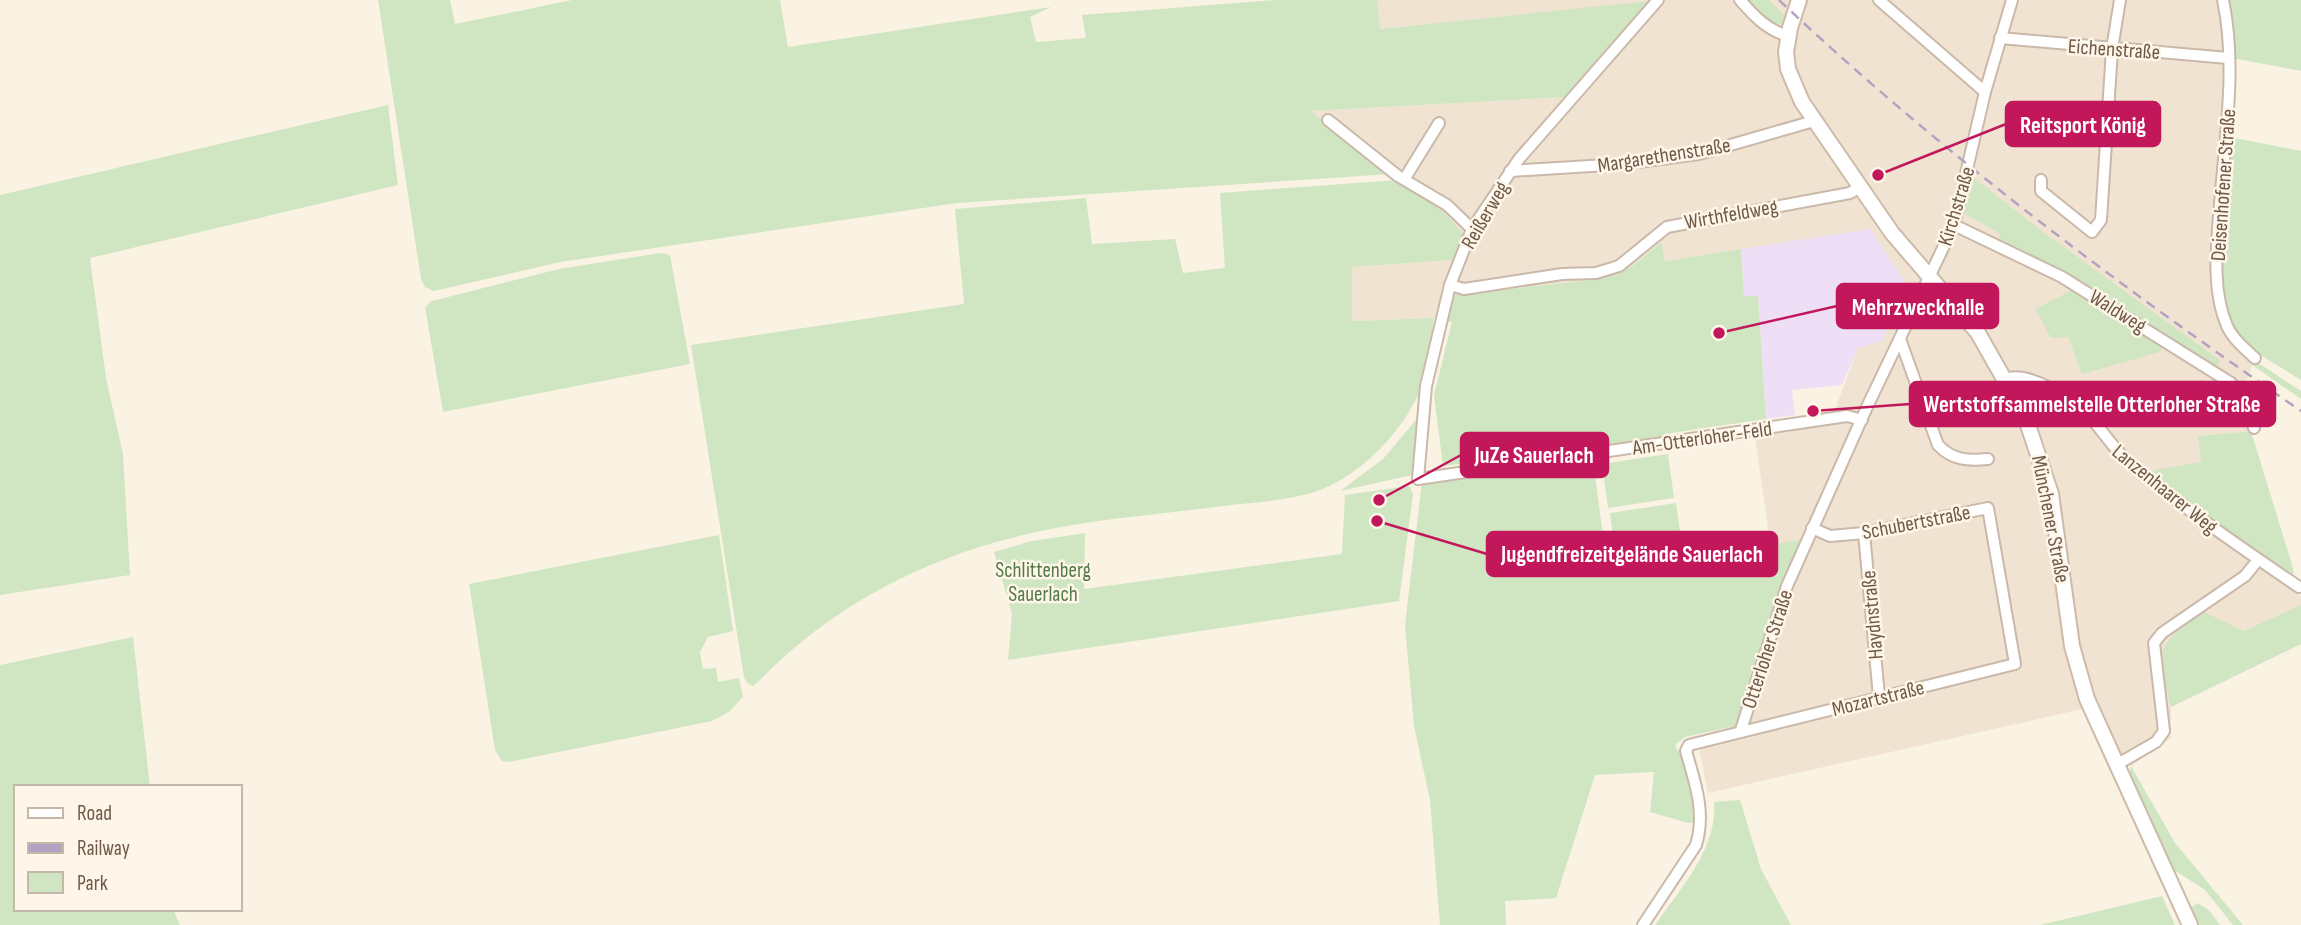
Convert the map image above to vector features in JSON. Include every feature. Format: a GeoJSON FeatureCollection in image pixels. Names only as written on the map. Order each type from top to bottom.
{"type":"FeatureCollection","features":[{"type":"Feature","properties":{"kind":"main road","name":"Münchener Straße"},"geometry":{"type":"LineString","coordinates":[[1800,0],[1788,36],[1788,69],[1794,86],[1858,188],[1978,333],[2006,379],[2041,457],[2051,494],[2075,657],[2087,699],[2190,925]]}},
{"type":"Feature","properties":{"kind":"street","name":"Reißerweg"},"geometry":{"type":"LineString","coordinates":[[1418,479],[1426,386],[1450,285],[1472,229],[1510,171],[1658,0]]}},
{"type":"Feature","properties":{"kind":"street"},"geometry":{"type":"LineString","coordinates":[[1740,0],[1762,23],[1788,36]]}},
{"type":"Feature","properties":{"kind":"street"},"geometry":{"type":"LineString","coordinates":[[1879,0],[1985,92]]}},
{"type":"Feature","properties":{"kind":"street","name":"Kirchstraße"},"geometry":{"type":"LineString","coordinates":[[1929,276],[1955,225],[1985,92],[2012,0]]}},
{"type":"Feature","properties":{"kind":"street"},"geometry":{"type":"LineString","coordinates":[[2041,180],[2041,191],[2092,232],[2101,220],[2112,49],[2120,0]]}},
{"type":"Feature","properties":{"kind":"street","name":"Deisenhofener Straße"},"geometry":{"type":"LineString","coordinates":[[2223,0],[2228,58],[2217,280],[2228,328],[2255,358]]}},
{"type":"Feature","properties":{"kind":"street","name":"Eichenstraße"},"geometry":{"type":"LineString","coordinates":[[2000,38],[2228,58]]}},
{"type":"Feature","properties":{"kind":"street"},"geometry":{"type":"LineString","coordinates":[[1328,120],[1398,176],[1447,205],[1472,229]]}},
{"type":"Feature","properties":{"kind":"street","name":"Margarethenstraße"},"geometry":{"type":"LineString","coordinates":[[1510,171],[1623,164],[1699,154],[1814,121]]}},
{"type":"Feature","properties":{"kind":"street"},"geometry":{"type":"LineString","coordinates":[[1405,178],[1439,123]]}},
{"type":"Feature","properties":{"kind":"street","name":"Wirthfeldweg"},"geometry":{"type":"LineString","coordinates":[[1450,285],[1464,289],[1484,288],[1562,274],[1597,273],[1619,266],[1667,227],[1850,192],[1858,188]]}},
{"type":"Feature","properties":{"kind":"street","name":"Waldweg"},"geometry":{"type":"LineString","coordinates":[[1955,225],[2062,277],[2231,383],[2240,393],[2254,428]]}},
{"type":"Feature","properties":{"kind":"street","name":"Otterloher Straße"},"geometry":{"type":"LineString","coordinates":[[1643,925],[1696,845],[1701,830],[1700,800],[1686,751],[1689,745],[1741,730],[1764,650],[1812,528],[1929,276]]}},
{"type":"Feature","properties":{"kind":"street"},"geometry":{"type":"LineString","coordinates":[[1900,339],[1938,445],[1947,455],[1970,461],[1988,459]]}},
{"type":"Feature","properties":{"kind":"street","name":"Lanzenhaarer Weg"},"geometry":{"type":"LineString","coordinates":[[2006,379],[2022,377],[2078,405],[2129,463],[2198,520],[2299,587]]}},
{"type":"Feature","properties":{"kind":"street","name":"Am-Otterloher-Feld"},"geometry":{"type":"LineString","coordinates":[[1418,479],[1847,416],[1861,420]]}},
{"type":"Feature","properties":{"kind":"street","name":"Schubertstraße"},"geometry":{"type":"LineString","coordinates":[[1812,528],[1830,536],[1864,533],[1988,508],[2015,664]]}},
{"type":"Feature","properties":{"kind":"street","name":"Haydnstraße"},"geometry":{"type":"LineString","coordinates":[[1864,533],[1879,697]]}},
{"type":"Feature","properties":{"kind":"street"},"geometry":{"type":"LineString","coordinates":[[2116,765],[2157,742],[2164,731],[2154,643],[2162,633],[2245,576],[2258,560]]}},
{"type":"Feature","properties":{"kind":"street","name":"Mozartstraße"},"geometry":{"type":"LineString","coordinates":[[1741,730],[2015,664]]}},
{"type":"Feature","properties":{"kind":"shaded area"},"geometry":{"type":"Polygon","coordinates":[[[1377,0],[2226,0],[2231,27],[2220,244],[2234,332],[2258,352],[2242,391],[2259,430],[2199,436],[2202,462],[2149,471],[2227,535],[2223,540],[2295,590],[2301,597],[2301,644],[2171,707],[2171,738],[2131,766],[2111,739],[2096,706],[1708,793],[1697,737],[1735,726],[1800,541],[1770,544],[1755,435],[1830,423],[1858,348],[1870,229],[1664,261],[1660,242],[1630,268],[1591,280],[1454,295],[1434,318],[1351,321],[1352,267],[1452,260],[1398,180],[1310,111],[1565,97],[1650,2],[1379,29],[1377,0]]]}},
{"type":"Feature","properties":{"kind":"shaded area"},"geometry":{"type":"Polygon","coordinates":[[[1870,229],[1908,286],[1882,341],[1858,348],[1842,385],[1792,390],[1795,415],[1766,419],[1758,296],[1744,296],[1741,249],[1870,229]]]}},
{"type":"Feature","properties":{"kind":"green space"},"geometry":{"type":"Polygon","coordinates":[[[378,0],[450,0],[455,24],[572,0],[780,0],[788,47],[1051,7],[1030,17],[1036,42],[1086,38],[1082,15],[1275,0],[1377,0],[1380,29],[1651,1],[1565,97],[1311,111],[1390,174],[957,203],[560,262],[434,291],[425,287],[421,279],[378,0]]]}},
{"type":"Feature","properties":{"kind":"green space"},"geometry":{"type":"Polygon","coordinates":[[[1747,0],[1769,0],[1787,18],[1780,25],[1767,21],[1747,0]]]}},
{"type":"Feature","properties":{"kind":"green space"},"geometry":{"type":"Polygon","coordinates":[[[2226,0],[2301,0],[2301,71],[2232,58],[2226,0]]]}},
{"type":"Feature","properties":{"kind":"green space"},"geometry":{"type":"Polygon","coordinates":[[[388,105],[398,185],[90,258],[106,378],[123,454],[130,575],[0,595],[0,195],[388,105]]]}},
{"type":"Feature","properties":{"kind":"green space"},"geometry":{"type":"Polygon","coordinates":[[[2230,137],[2301,151],[2301,380],[2250,347],[2235,333],[2227,317],[2222,295],[2220,239],[2230,137]]]}},
{"type":"Feature","properties":{"kind":"green space"},"geometry":{"type":"Polygon","coordinates":[[[1973,177],[2043,232],[2221,361],[2215,367],[1999,242],[2000,234],[1964,213],[1973,177]]]}},
{"type":"Feature","properties":{"kind":"green space"},"geometry":{"type":"Polygon","coordinates":[[[1398,180],[1444,212],[1463,234],[1452,260],[1352,267],[1352,321],[1434,318],[1420,391],[1392,436],[1351,474],[1320,490],[1298,496],[1060,527],[959,554],[886,586],[852,606],[788,653],[753,686],[748,684],[744,677],[691,345],[964,304],[955,209],[1086,198],[1092,244],[1175,239],[1183,273],[1225,268],[1220,193],[1398,180]]]}},
{"type":"Feature","properties":{"kind":"green space"},"geometry":{"type":"Polygon","coordinates":[[[1661,242],[1665,261],[1741,249],[1744,296],[1758,296],[1766,419],[1671,433],[1670,436],[1443,466],[1434,395],[1452,322],[1445,322],[1454,295],[1591,280],[1630,268],[1661,242]]]}},
{"type":"Feature","properties":{"kind":"green space"},"geometry":{"type":"Polygon","coordinates":[[[660,253],[670,255],[690,364],[443,412],[425,307],[432,301],[559,269],[660,253]]]}},
{"type":"Feature","properties":{"kind":"green space"},"geometry":{"type":"Polygon","coordinates":[[[2074,289],[2165,344],[2160,352],[2082,374],[2068,337],[2051,338],[2035,309],[2074,289]]]}},
{"type":"Feature","properties":{"kind":"green space"},"geometry":{"type":"Polygon","coordinates":[[[2254,360],[2301,391],[2301,399],[2251,364],[2254,360]]]}},
{"type":"Feature","properties":{"kind":"green space"},"geometry":{"type":"Polygon","coordinates":[[[1421,414],[1412,475],[1340,491],[1383,459],[1421,414]]]}},
{"type":"Feature","properties":{"kind":"green space"},"geometry":{"type":"Polygon","coordinates":[[[2251,431],[2292,565],[2294,574],[2290,579],[2227,535],[2148,471],[2201,462],[2198,436],[2251,431]]]}},
{"type":"Feature","properties":{"kind":"green space"},"geometry":{"type":"Polygon","coordinates":[[[1668,454],[1674,498],[1608,508],[1602,464],[1668,454]]]}},
{"type":"Feature","properties":{"kind":"green space"},"geometry":{"type":"Polygon","coordinates":[[[1593,459],[1607,567],[1801,540],[1787,572],[1735,726],[1685,737],[1675,745],[1684,762],[1696,822],[1688,823],[1650,812],[1654,772],[1595,775],[1556,898],[1505,901],[1506,925],[1440,925],[1430,800],[1414,726],[1405,625],[1422,482],[1593,459]]]}},
{"type":"Feature","properties":{"kind":"green space","name":"Schlittenberg Sauerlach"},"geometry":{"type":"Polygon","coordinates":[[[1409,486],[1413,494],[1399,601],[1008,660],[1012,614],[994,552],[1032,541],[1085,533],[1084,589],[1342,554],[1345,495],[1409,486]]]}},
{"type":"Feature","properties":{"kind":"green space"},"geometry":{"type":"Polygon","coordinates":[[[1676,503],[1682,547],[1616,557],[1610,513],[1676,503]]]}},
{"type":"Feature","properties":{"kind":"green space"},"geometry":{"type":"Polygon","coordinates":[[[719,535],[733,631],[708,637],[700,652],[703,669],[716,668],[718,682],[739,678],[743,697],[729,712],[712,721],[509,762],[502,761],[495,750],[469,584],[719,535]]]}},
{"type":"Feature","properties":{"kind":"green space"},"geometry":{"type":"Polygon","coordinates":[[[2301,605],[2301,644],[2171,707],[2162,660],[2163,650],[2176,633],[2204,612],[2244,631],[2301,605]]]}},
{"type":"Feature","properties":{"kind":"green space"},"geometry":{"type":"Polygon","coordinates":[[[133,637],[150,785],[14,785],[14,911],[174,911],[180,925],[0,925],[0,665],[133,637]]]}},
{"type":"Feature","properties":{"kind":"green space"},"geometry":{"type":"Polygon","coordinates":[[[2131,766],[2175,843],[2243,925],[2233,925],[2205,890],[2171,868],[2129,775],[2131,766]]]}},
{"type":"Feature","properties":{"kind":"green space"},"geometry":{"type":"Polygon","coordinates":[[[1740,800],[1761,869],[1791,925],[1655,925],[1704,852],[1714,819],[1714,802],[1740,800]]]}},
{"type":"Feature","properties":{"kind":"green space"},"geometry":{"type":"Polygon","coordinates":[[[2162,896],[2175,925],[2040,925],[2162,896]]]}},
{"type":"Feature","properties":{"kind":"green space"},"geometry":{"type":"Polygon","coordinates":[[[2197,903],[2208,909],[2220,925],[2197,925],[2189,909],[2197,903]]]}},
{"type":"Feature","properties":{"kind":"railway"},"geometry":{"type":"LineString","coordinates":[[1779,0],[1903,111],[2032,216],[2301,411]]}},
{"type":"Feature","properties":{"kind":"place","name":"Reitsport König"},"geometry":{"type":"Point","coordinates":[1878,175]}},
{"type":"Feature","properties":{"kind":"place","name":"Mehrzweckhalle"},"geometry":{"type":"Point","coordinates":[1719,333]}},
{"type":"Feature","properties":{"kind":"place","name":"Wertstoffsammelstelle Otterloher Straße"},"geometry":{"type":"Point","coordinates":[1813,411]}},
{"type":"Feature","properties":{"kind":"place","name":"JuZe Sauerlach"},"geometry":{"type":"Point","coordinates":[1379,500]}},
{"type":"Feature","properties":{"kind":"place","name":"Jugendfreizeitgelände Sauerlach"},"geometry":{"type":"Point","coordinates":[1377,521]}}]}
